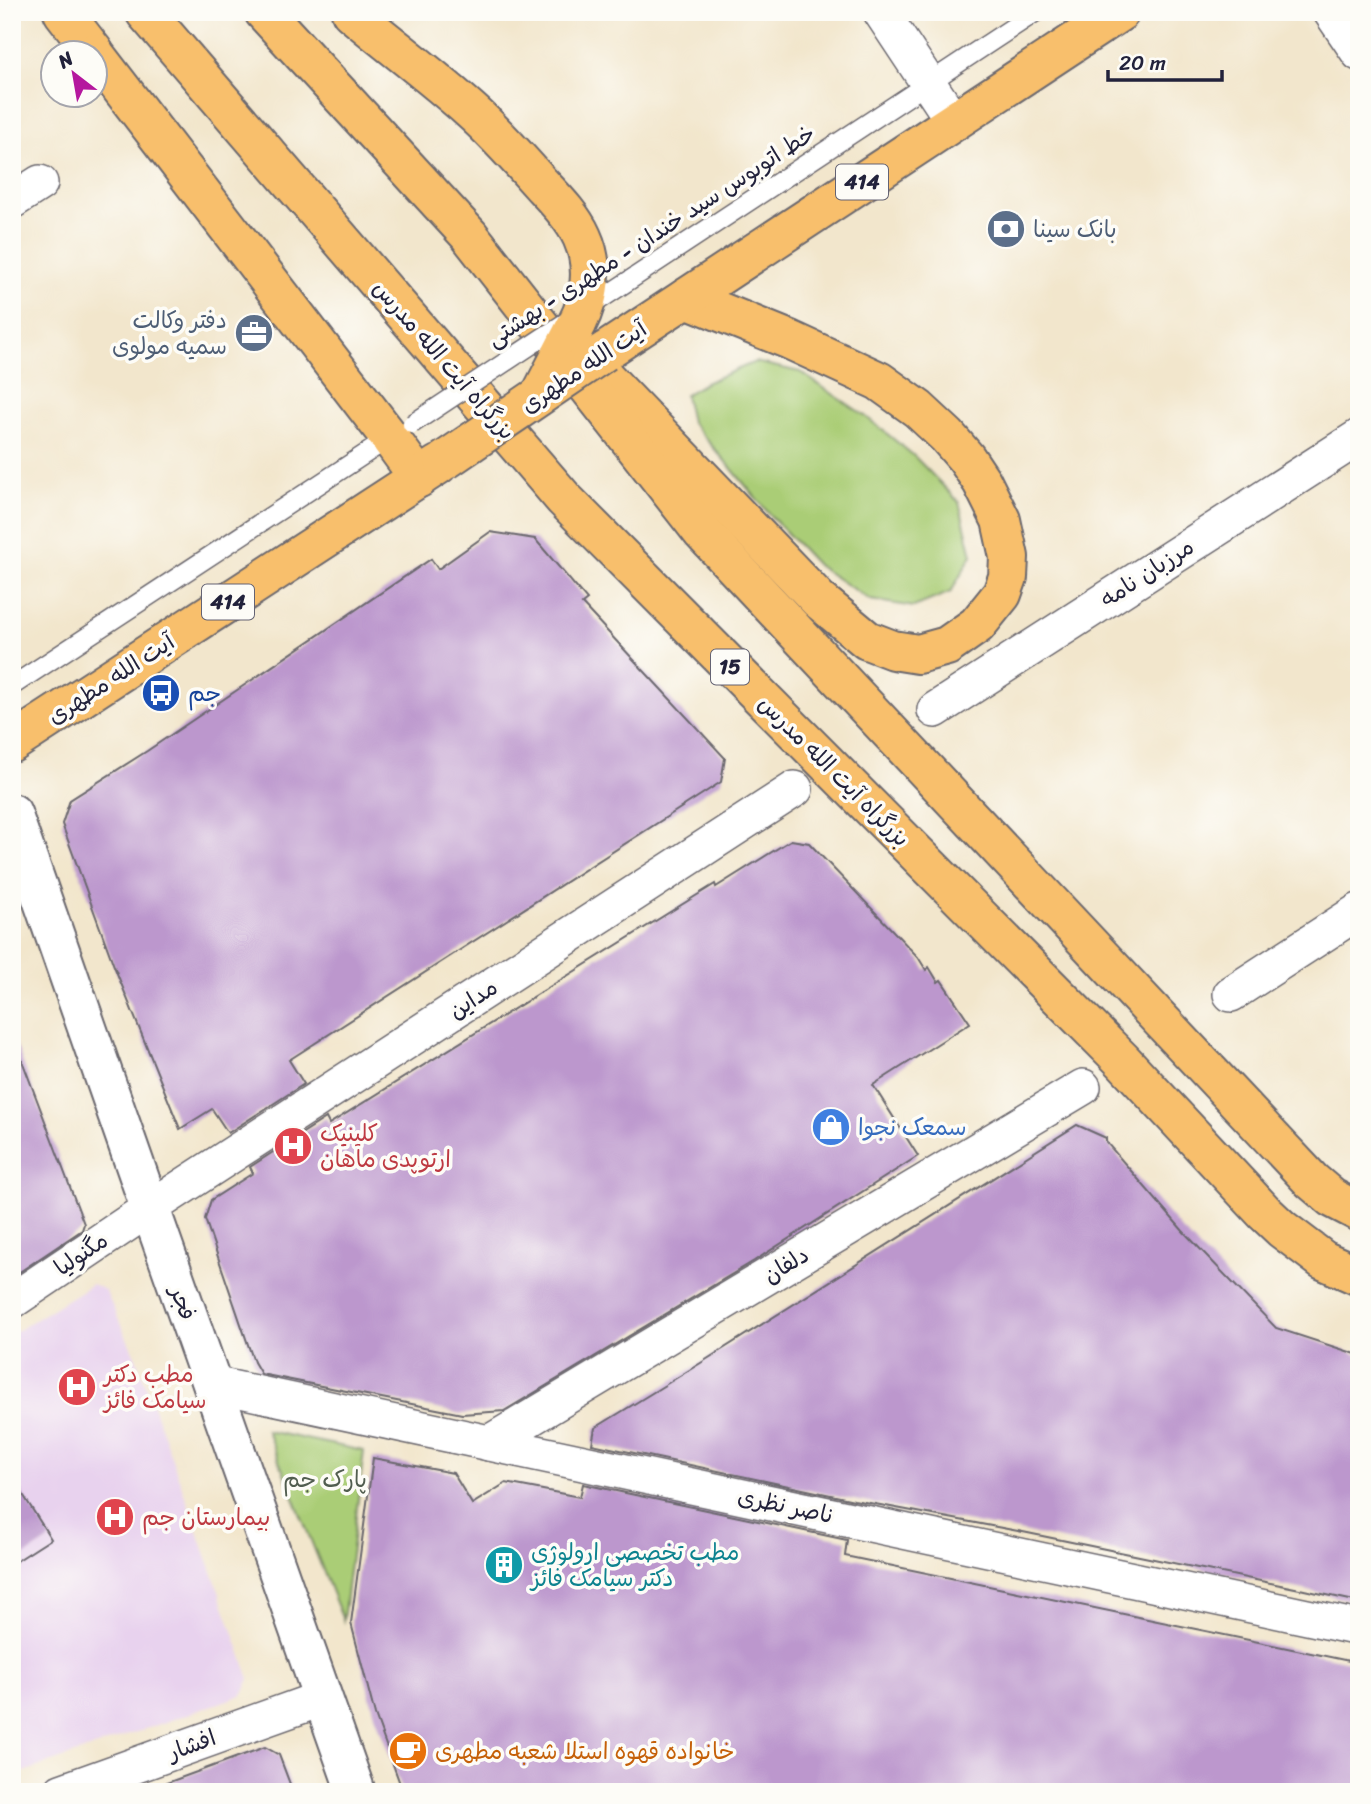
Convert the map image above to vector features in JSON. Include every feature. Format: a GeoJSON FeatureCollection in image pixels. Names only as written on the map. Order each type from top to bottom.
{"type":"FeatureCollection","features":[{"type":"Feature","properties":{"kind":"main road"},"geometry":{"type":"LineString","coordinates":[[63,12],[83,38]]}},
{"type":"Feature","properties":{"kind":"main road","name":"بزرگراه آیت الله مدرس"},"geometry":{"type":"LineString","coordinates":[[145,12],[564,499],[1113,1051],[1265,1213],[1323,1260],[1359,1276]]}},
{"type":"Feature","properties":{"kind":"main road"},"geometry":{"type":"LineString","coordinates":[[264,12],[469,235],[819,600],[867,640],[892,650],[918,654],[947,646],[977,625],[1002,594],[1008,577],[1009,557],[1001,520],[982,482],[966,458],[918,409],[879,381],[801,345],[686,298]]}},
{"type":"Feature","properties":{"kind":"main road"},"geometry":{"type":"LineString","coordinates":[[351,12],[470,110],[514,153],[570,218],[582,237],[590,263],[590,286],[540,397]]}},
{"type":"Feature","properties":{"kind":"main road","name":"آیت الله مطهری"},"geometry":{"type":"LineString","coordinates":[[12,743],[432,470],[604,352],[1120,12]]}},
{"type":"Feature","properties":{"kind":"main road"},"geometry":{"type":"LineString","coordinates":[[108,70],[432,470]]}},
{"type":"Feature","properties":{"kind":"main road"},"geometry":{"type":"LineString","coordinates":[[469,235],[702,532],[1304,1173],[1332,1198],[1359,1213]]}},
{"type":"Feature","properties":{"kind":"street"},"geometry":{"type":"LineString","coordinates":[[881,12],[954,122]]}},
{"type":"Feature","properties":{"kind":"street"},"geometry":{"type":"LineString","coordinates":[[1331,12],[1359,54]]}},
{"type":"Feature","properties":{"kind":"street","name":"مرزبان نامه"},"geometry":{"type":"LineString","coordinates":[[935,710],[1359,437]]}},
{"type":"Feature","properties":{"kind":"street","name":"مداین"},"geometry":{"type":"LineString","coordinates":[[150,1208],[795,789]]}},
{"type":"Feature","properties":{"kind":"street","name":"فجر"},"geometry":{"type":"LineString","coordinates":[[12,813],[356,1792]]}},
{"type":"Feature","properties":{"kind":"street"},"geometry":{"type":"LineString","coordinates":[[1231,994],[1359,911]]}},
{"type":"Feature","properties":{"kind":"street","name":"دلفان"},"geometry":{"type":"LineString","coordinates":[[489,1443],[1083,1087]]}},
{"type":"Feature","properties":{"kind":"street","name":"مگنولیا"},"geometry":{"type":"LineString","coordinates":[[12,1301],[150,1208]]}},
{"type":"Feature","properties":{"kind":"street","name":"ناصر نظری"},"geometry":{"type":"LineString","coordinates":[[212,1384],[1359,1628]]}},
{"type":"Feature","properties":{"kind":"street","name":"افشار"},"geometry":{"type":"LineString","coordinates":[[61,1792],[323,1698]]}},
{"type":"Feature","properties":{"kind":"lane","name":"خط اتوبوس سید خندان - مطهری - بهشتی"},"geometry":{"type":"LineString","coordinates":[[12,686],[578,317],[1036,12]]}},
{"type":"Feature","properties":{"kind":"shaded area","name":"بیمارستان جم"},"geometry":{"type":"Polygon","coordinates":[[[92,1284],[105,1290],[136,1358],[250,1679],[242,1695],[12,1776],[12,1564],[51,1539],[12,1477],[12,1334],[92,1284]]]}},
{"type":"Feature","properties":{"kind":"green space"},"geometry":{"type":"Polygon","coordinates":[[[755,362],[800,372],[864,415],[913,455],[959,502],[972,555],[951,592],[914,607],[870,600],[818,566],[770,515],[691,422],[685,395],[705,383],[755,362]]]}},
{"type":"Feature","properties":{"kind":"green space","name":"پارک جم"},"geometry":{"type":"Polygon","coordinates":[[[267,1431],[364,1451],[343,1620],[267,1431]]]}},
{"type":"Feature","properties":{"kind":"building"},"geometry":{"type":"Polygon","coordinates":[[[490,532],[535,539],[587,600],[582,604],[725,758],[721,782],[289,1060],[304,1084],[228,1133],[212,1109],[180,1129],[114,966],[62,824],[70,800],[431,559],[438,569],[490,532]]]}},
{"type":"Feature","properties":{"kind":"building"},"geometry":{"type":"Polygon","coordinates":[[[791,840],[809,843],[918,957],[926,970],[929,967],[938,982],[941,980],[970,1023],[873,1085],[918,1156],[754,1261],[504,1411],[462,1414],[261,1374],[254,1362],[205,1219],[211,1200],[253,1173],[250,1167],[326,1118],[329,1124],[715,884],[716,887],[791,840]]]}},
{"type":"Feature","properties":{"kind":"building"},"geometry":{"type":"Polygon","coordinates":[[[15,1042],[84,1224],[82,1230],[12,1277],[12,1043],[15,1042]]]}},
{"type":"Feature","properties":{"kind":"building"},"geometry":{"type":"Polygon","coordinates":[[[1077,1125],[1106,1138],[1106,1142],[1183,1231],[1276,1328],[1359,1355],[1359,1602],[592,1444],[595,1428],[1077,1125]]]}},
{"type":"Feature","properties":{"kind":"building"},"geometry":{"type":"Polygon","coordinates":[[[373,1458],[453,1473],[472,1504],[506,1483],[580,1497],[583,1484],[847,1540],[845,1556],[1359,1663],[1359,1792],[403,1792],[375,1715],[351,1623],[373,1458]]]}},
{"type":"Feature","properties":{"kind":"building"},"geometry":{"type":"Polygon","coordinates":[[[12,1477],[51,1539],[12,1564],[12,1477]]]}},
{"type":"Feature","properties":{"kind":"building"},"geometry":{"type":"Polygon","coordinates":[[[265,1747],[279,1755],[293,1792],[153,1792],[153,1788],[265,1747]]]}},
{"type":"Feature","properties":{"kind":"place","name":"بانک سینا"},"geometry":{"type":"Point","coordinates":[1006,229]}},
{"type":"Feature","properties":{"kind":"place","name":"دفتر وکالت سمیه مولوی"},"geometry":{"type":"Point","coordinates":[254,333]}},
{"type":"Feature","properties":{"kind":"place","name":"جم"},"geometry":{"type":"Point","coordinates":[161,693]}},
{"type":"Feature","properties":{"kind":"place","name":"سمعک نجوا"},"geometry":{"type":"Point","coordinates":[831,1127]}},
{"type":"Feature","properties":{"kind":"place","name":"کلینیک ارتوپدی ماهان"},"geometry":{"type":"Point","coordinates":[293,1146]}},
{"type":"Feature","properties":{"kind":"place","name":"مطب دکتر سیامک فائز"},"geometry":{"type":"Point","coordinates":[77,1387]}},
{"type":"Feature","properties":{"kind":"place","name":"بیمارستان جم"},"geometry":{"type":"Point","coordinates":[115,1517]}},
{"type":"Feature","properties":{"kind":"place","name":"مطب تخصصی ارولوژی دکتر سیامک فائز"},"geometry":{"type":"Point","coordinates":[504,1565]}},
{"type":"Feature","properties":{"kind":"place","name":"خانواده قهوه استلا شعبه مطهری"},"geometry":{"type":"Point","coordinates":[408,1751]}}]}
